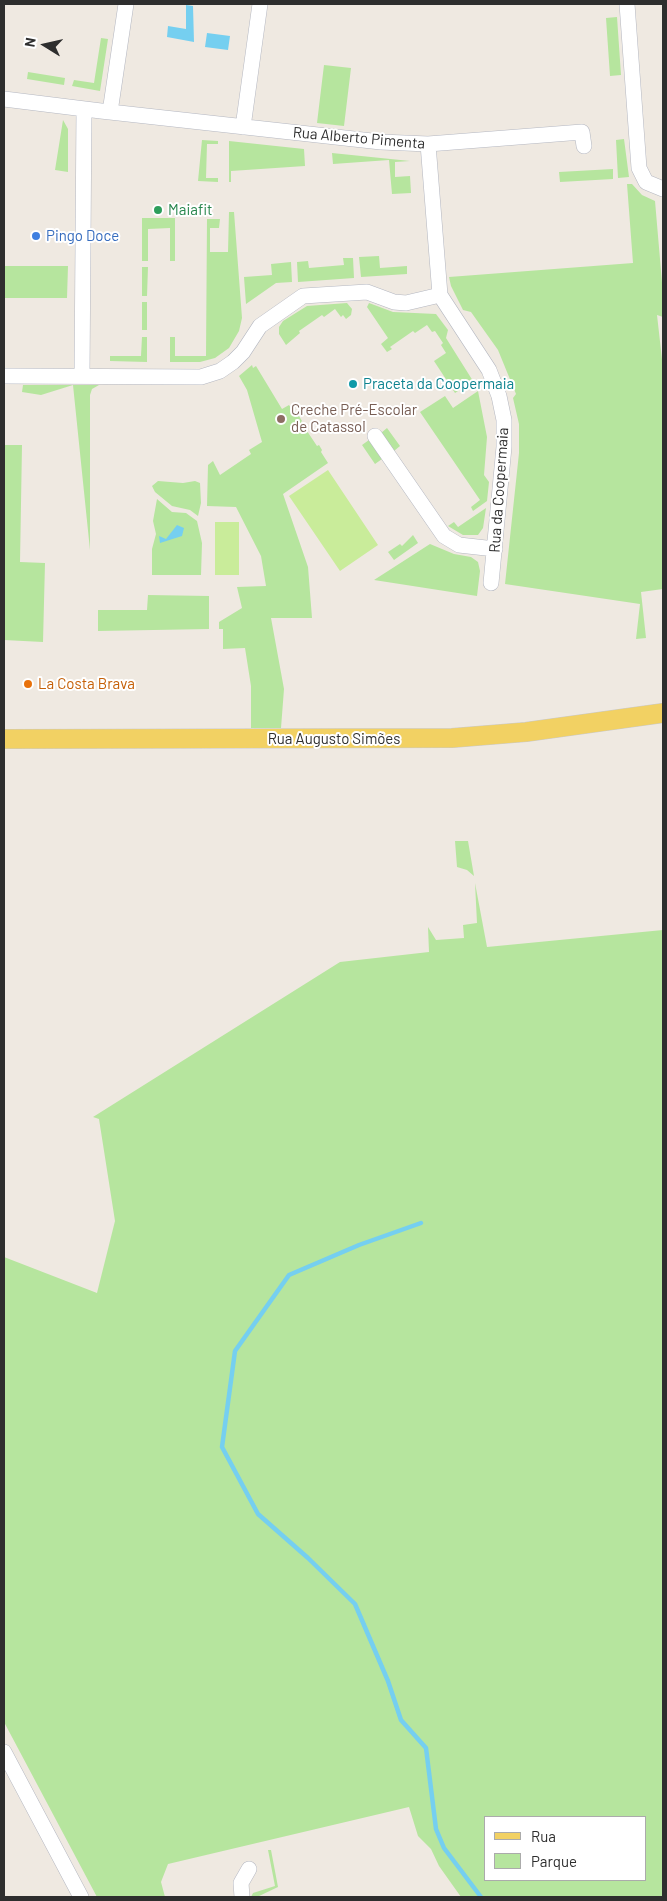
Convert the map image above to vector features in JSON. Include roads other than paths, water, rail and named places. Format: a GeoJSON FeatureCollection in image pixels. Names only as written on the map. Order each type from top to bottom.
{"type":"FeatureCollection","features":[{"type":"Feature","properties":{"kind":"main road","name":"Rua Augusto Simões"},"geometry":{"type":"LineString","coordinates":[[4,739],[452,738],[526,732],[663,713]]}},
{"type":"Feature","properties":{"kind":"street"},"geometry":{"type":"LineString","coordinates":[[110,112],[126,4]]}},
{"type":"Feature","properties":{"kind":"street"},"geometry":{"type":"LineString","coordinates":[[243,127],[260,4]]}},
{"type":"Feature","properties":{"kind":"street"},"geometry":{"type":"LineString","coordinates":[[627,4],[639,168],[648,183],[663,189]]}},
{"type":"Feature","properties":{"kind":"street","name":"Rua Alberto Pimenta"},"geometry":{"type":"LineString","coordinates":[[4,99],[381,142],[428,144],[582,132],[584,146]]}},
{"type":"Feature","properties":{"kind":"street"},"geometry":{"type":"LineString","coordinates":[[82,376],[84,109]]}},
{"type":"Feature","properties":{"kind":"street","name":"Rua da Coopermaia"},"geometry":{"type":"LineString","coordinates":[[428,144],[440,295],[482,358],[499,396],[505,440],[491,583]]}},
{"type":"Feature","properties":{"kind":"street"},"geometry":{"type":"LineString","coordinates":[[4,376],[193,377],[208,375],[233,362],[243,352],[260,326],[307,294],[367,292],[394,302],[406,303],[440,295]]}},
{"type":"Feature","properties":{"kind":"street"},"geometry":{"type":"LineString","coordinates":[[375,436],[444,536],[459,545],[495,549]]}},
{"type":"Feature","properties":{"kind":"street"},"geometry":{"type":"LineString","coordinates":[[5,1757],[81,1897]]}},
{"type":"Feature","properties":{"kind":"street"},"geometry":{"type":"LineString","coordinates":[[242,1897],[241,1883],[249,1869]]}},
{"type":"Feature","properties":{"kind":"water"},"geometry":{"type":"Polygon","coordinates":[[[186,5],[193,6],[194,42],[167,37],[168,26],[186,29],[186,5]]]}},
{"type":"Feature","properties":{"kind":"water"},"geometry":{"type":"Polygon","coordinates":[[[207,33],[230,36],[228,50],[205,47],[207,33]]]}},
{"type":"Feature","properties":{"kind":"water"},"geometry":{"type":"Polygon","coordinates":[[[177,525],[184,528],[182,536],[160,543],[159,536],[166,539],[177,525]]]}},
{"type":"Feature","properties":{"kind":"waterway"},"geometry":{"type":"LineString","coordinates":[[421,1223],[359,1245],[289,1275],[235,1351],[222,1447],[258,1514],[308,1558],[355,1604],[388,1681],[401,1720],[426,1748],[436,1829],[444,1848],[481,1897]]}},
{"type":"Feature","properties":{"kind":"place","name":"Maiafit"},"geometry":{"type":"Point","coordinates":[158,210]}},
{"type":"Feature","properties":{"kind":"place","name":"Pingo Doce"},"geometry":{"type":"Point","coordinates":[36,236]}},
{"type":"Feature","properties":{"kind":"place","name":"Praceta da Coopermaia"},"geometry":{"type":"Point","coordinates":[353,384]}},
{"type":"Feature","properties":{"kind":"place","name":"Creche Pré-Escolar de Catassol"},"geometry":{"type":"Point","coordinates":[281,419]}},
{"type":"Feature","properties":{"kind":"place","name":"La Costa Brava"},"geometry":{"type":"Point","coordinates":[28,684]}}]}
